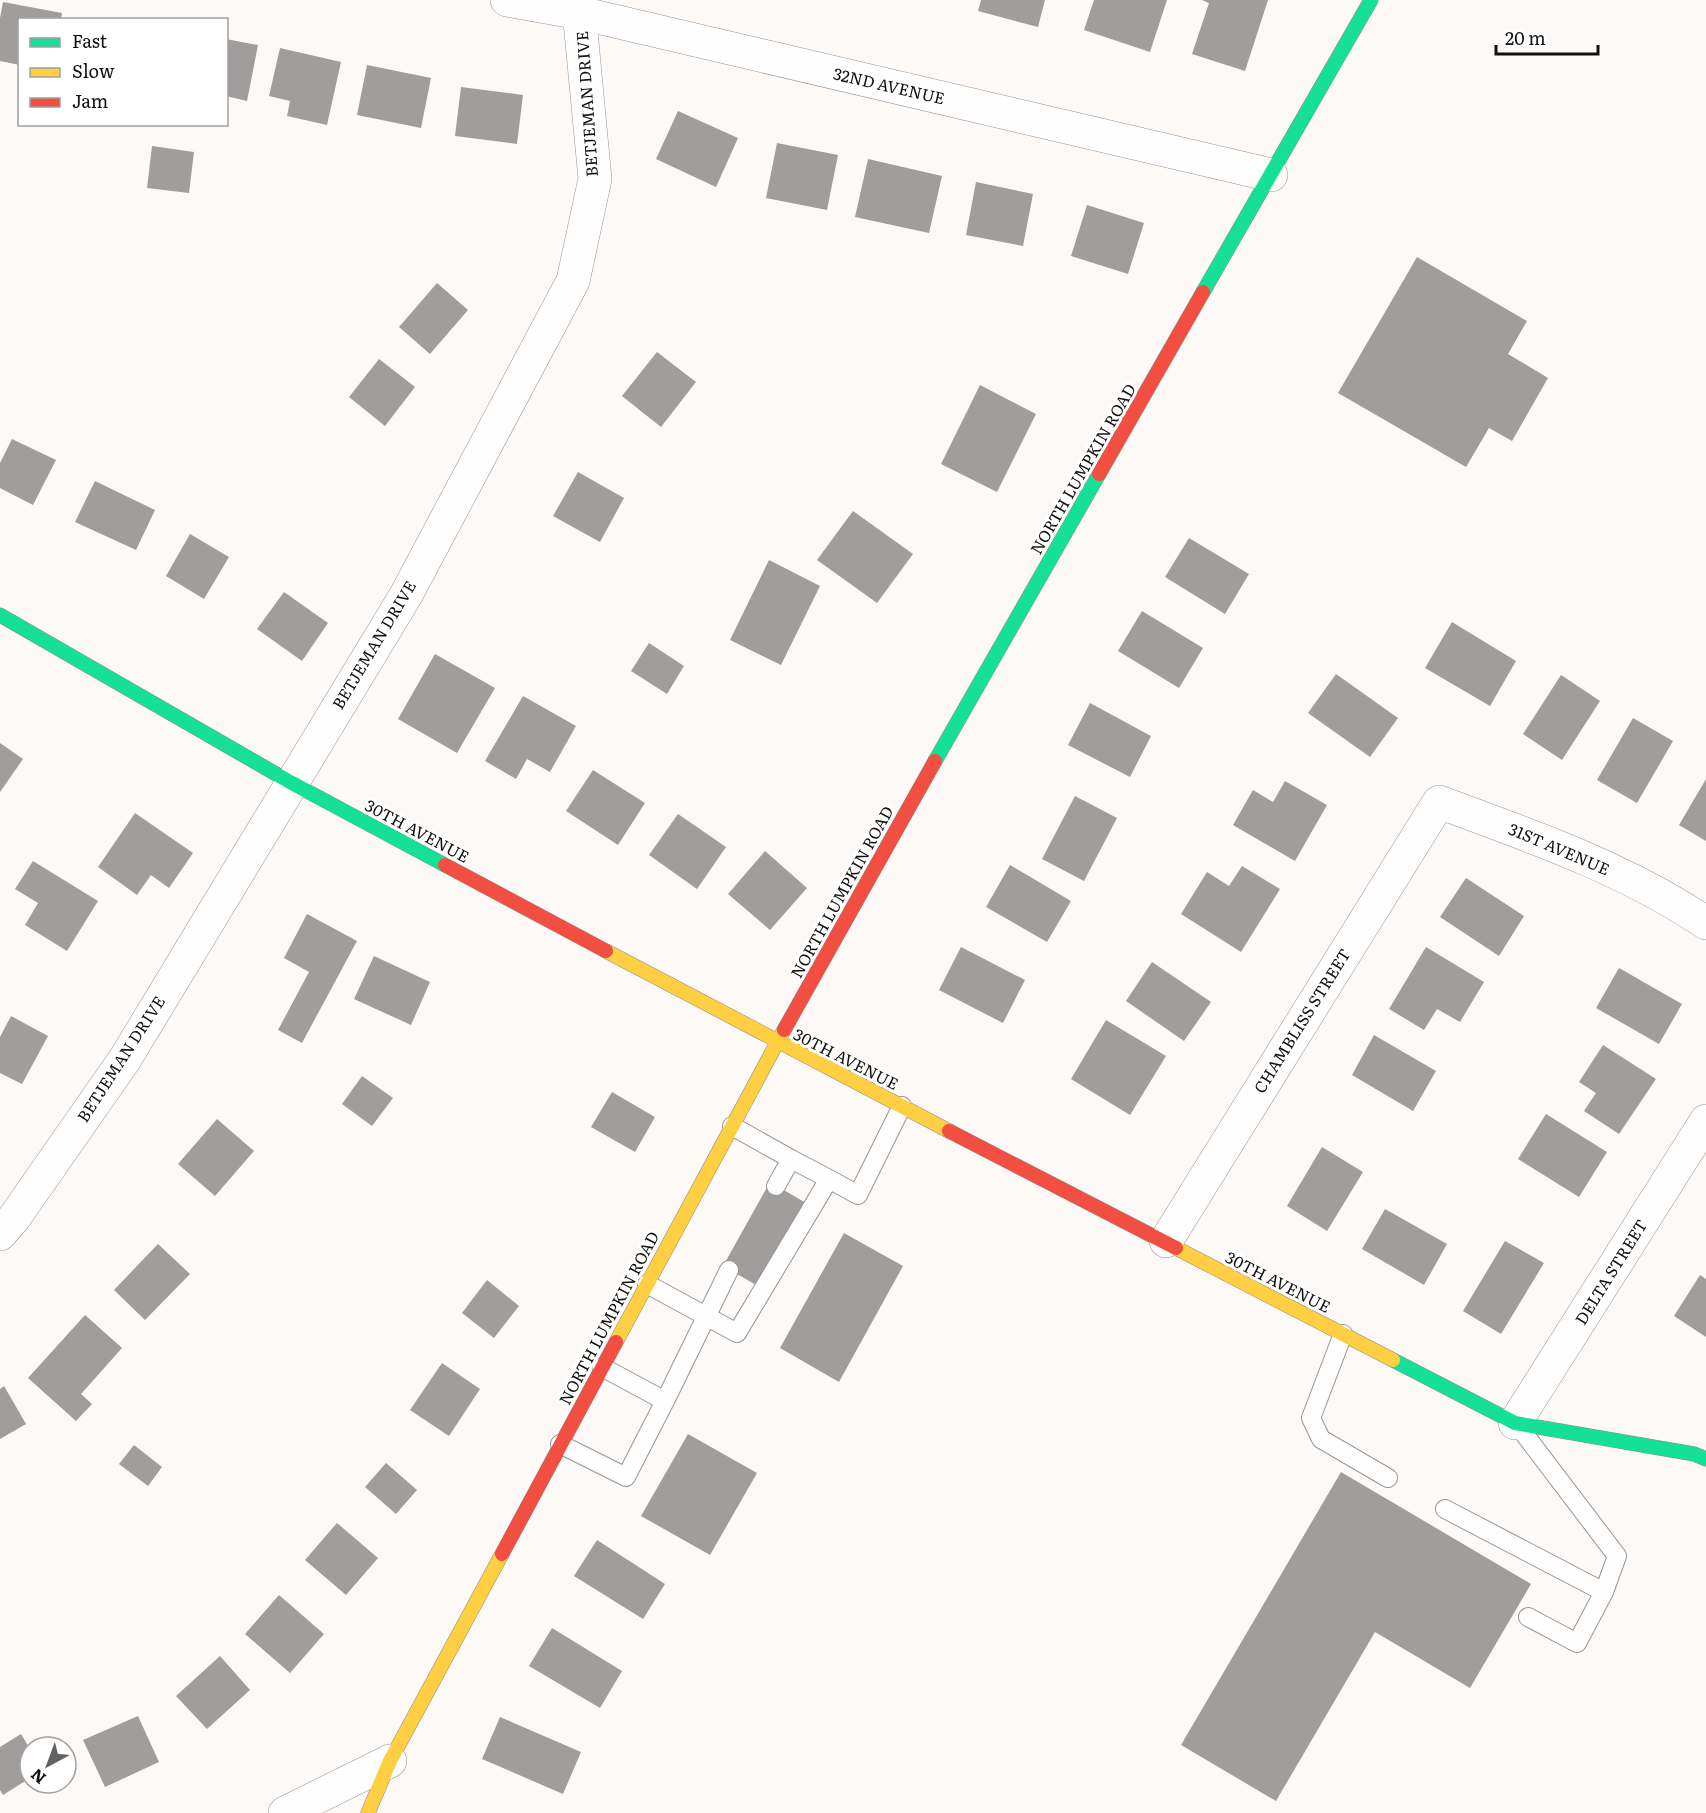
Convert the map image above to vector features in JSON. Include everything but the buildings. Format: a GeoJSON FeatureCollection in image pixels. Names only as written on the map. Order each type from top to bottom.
{"type":"FeatureCollection","features":[{"type":"Feature","properties":{"kind":"street","name":"32ND AVENUE"},"geometry":{"type":"LineString","coordinates":[[507,0],[579,7],[1271,175]]}},
{"type":"Feature","properties":{"kind":"street","name":"NORTH LUMPKIN ROAD"},"geometry":{"type":"LineString","coordinates":[[368,1813],[390,1761],[777,1042],[988,667],[1371,0]]}},
{"type":"Feature","properties":{"kind":"street","name":"BETJEMAN DRIVE"},"geometry":{"type":"LineString","coordinates":[[0,1234],[14,1218],[125,1059],[290,782],[406,595],[573,281],[595,179],[579,7]]}},
{"type":"Feature","properties":{"kind":"street","name":"30TH AVENUE"},"geometry":{"type":"LineString","coordinates":[[0,615],[290,782],[777,1042],[1515,1423],[1694,1454],[1706,1459]]}},
{"type":"Feature","properties":{"kind":"street","name":"31ST AVENUE"},"geometry":{"type":"LineString","coordinates":[[1439,802],[1581,855],[1680,905],[1706,923]]}},
{"type":"Feature","properties":{"kind":"street","name":"CHAMBLISS STREET"},"geometry":{"type":"LineString","coordinates":[[1166,1241],[1439,802]]}},
{"type":"Feature","properties":{"kind":"street","name":"DELTA STREET"},"geometry":{"type":"LineString","coordinates":[[1515,1423],[1706,1121]]}},
{"type":"Feature","properties":{"kind":"street"},"geometry":{"type":"LineString","coordinates":[[285,1813],[390,1761]]}},
{"type":"Feature","properties":{"kind":"lane"},"geometry":{"type":"LineString","coordinates":[[732,1126],[858,1195],[902,1106]]}},
{"type":"Feature","properties":{"kind":"lane"},"geometry":{"type":"LineString","coordinates":[[776,1186],[791,1159]]}},
{"type":"Feature","properties":{"kind":"lane"},"geometry":{"type":"LineString","coordinates":[[647,1284],[737,1333],[829,1179]]}},
{"type":"Feature","properties":{"kind":"lane"},"geometry":{"type":"LineString","coordinates":[[560,1444],[626,1477],[729,1269]]}},
{"type":"Feature","properties":{"kind":"lane"},"geometry":{"type":"LineString","coordinates":[[1343,1334],[1311,1418],[1321,1439],[1388,1478]]}},
{"type":"Feature","properties":{"kind":"lane"},"geometry":{"type":"LineString","coordinates":[[602,1367],[665,1401]]}},
{"type":"Feature","properties":{"kind":"lane"},"geometry":{"type":"LineString","coordinates":[[1515,1423],[1617,1556],[1604,1592],[1577,1643],[1528,1617]]}},
{"type":"Feature","properties":{"kind":"lane"},"geometry":{"type":"LineString","coordinates":[[1445,1509],[1604,1592]]}},
{"type":"Feature","properties":{"kind":"traffic: fast"},"geometry":{"type":"LineString","coordinates":[[1203,292],[1371,0]]}},
{"type":"Feature","properties":{"kind":"traffic: fast"},"geometry":{"type":"LineString","coordinates":[[935,761],[1099,474]]}},
{"type":"Feature","properties":{"kind":"traffic: fast"},"geometry":{"type":"LineString","coordinates":[[0,615],[290,782],[445,865]]}},
{"type":"Feature","properties":{"kind":"traffic: fast"},"geometry":{"type":"LineString","coordinates":[[1393,1360],[1515,1423],[1694,1454],[1706,1459]]}},
{"type":"Feature","properties":{"kind":"traffic: slow"},"geometry":{"type":"LineString","coordinates":[[606,951],[949,1131]]}},
{"type":"Feature","properties":{"kind":"traffic: slow"},"geometry":{"type":"LineString","coordinates":[[616,1342],[784,1030]]}},
{"type":"Feature","properties":{"kind":"traffic: slow"},"geometry":{"type":"LineString","coordinates":[[1176,1248],[1393,1360]]}},
{"type":"Feature","properties":{"kind":"traffic: slow"},"geometry":{"type":"LineString","coordinates":[[368,1813],[390,1761],[502,1554]]}},
{"type":"Feature","properties":{"kind":"traffic: jam"},"geometry":{"type":"LineString","coordinates":[[1099,474],[1203,292]]}},
{"type":"Feature","properties":{"kind":"traffic: jam"},"geometry":{"type":"LineString","coordinates":[[784,1030],[935,761]]}},
{"type":"Feature","properties":{"kind":"traffic: jam"},"geometry":{"type":"LineString","coordinates":[[445,865],[606,951]]}},
{"type":"Feature","properties":{"kind":"traffic: jam"},"geometry":{"type":"LineString","coordinates":[[949,1131],[1176,1248]]}},
{"type":"Feature","properties":{"kind":"traffic: jam"},"geometry":{"type":"LineString","coordinates":[[502,1554],[616,1342]]}}]}
